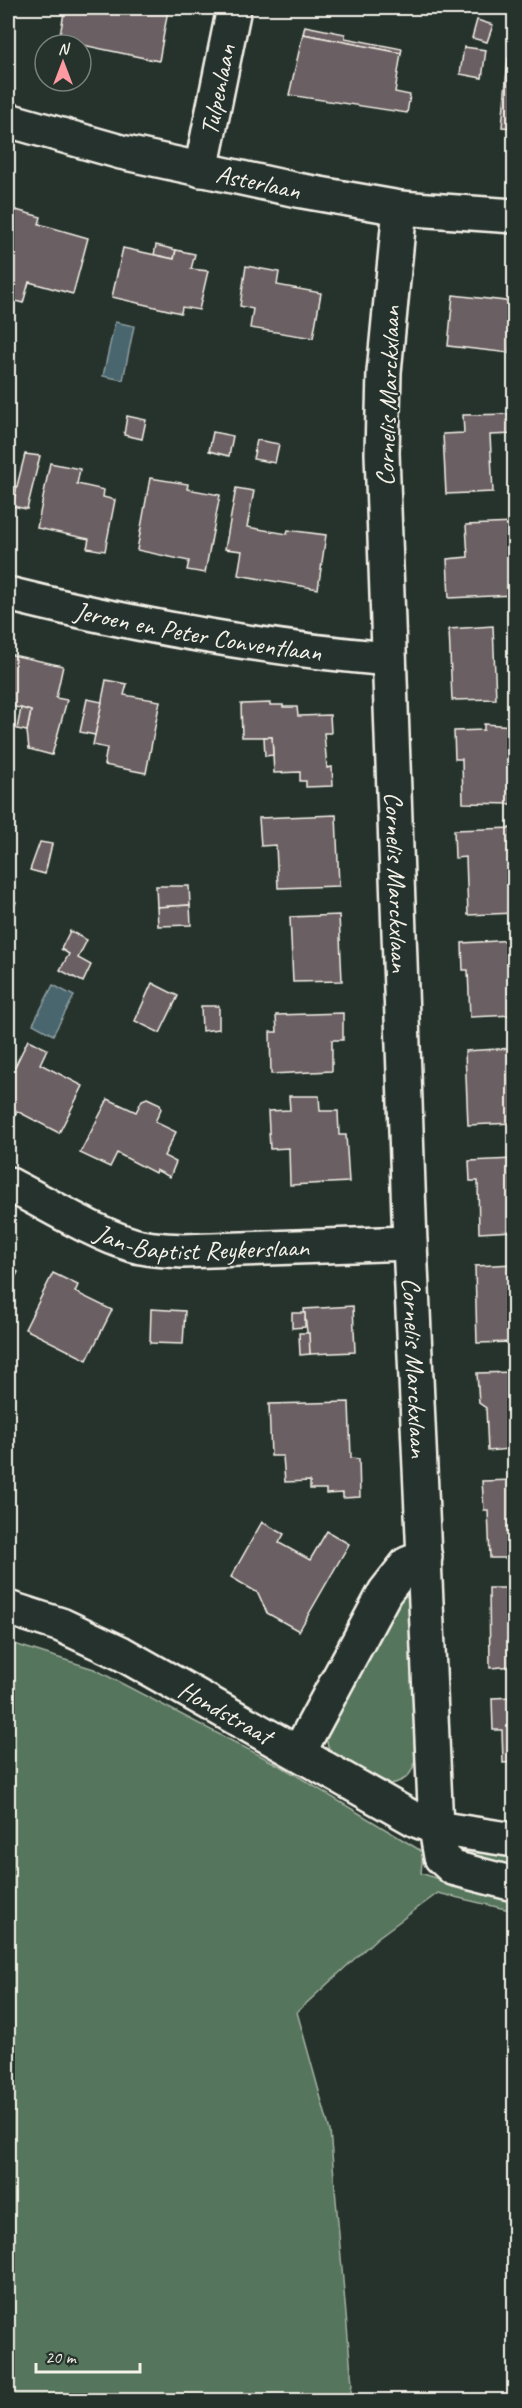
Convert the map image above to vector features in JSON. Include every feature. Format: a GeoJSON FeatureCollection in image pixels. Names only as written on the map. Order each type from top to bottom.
{"type":"FeatureCollection","features":[{"type":"Feature","properties":{"kind":"street","name":"Tulpenlaan"},"geometry":{"type":"LineString","coordinates":[[201,170],[234,8]]}},
{"type":"Feature","properties":{"kind":"street","name":"Asterlaan"},"geometry":{"type":"LineString","coordinates":[[8,120],[121,152],[201,170],[400,208],[514,216]]}},
{"type":"Feature","properties":{"kind":"street","name":"Cornelis Marckxlaan"},"geometry":{"type":"LineString","coordinates":[[400,208],[382,413],[410,1243],[436,1828]]}},
{"type":"Feature","properties":{"kind":"street","name":"Jeroen en Peter Conventlaan"},"geometry":{"type":"LineString","coordinates":[[8,594],[63,608],[199,636],[313,653],[389,659]]}},
{"type":"Feature","properties":{"kind":"street","name":"Jan-Baptist Reykerslaan"},"geometry":{"type":"LineString","coordinates":[[8,1184],[112,1237],[134,1246],[158,1250],[410,1243]]}},
{"type":"Feature","properties":{"kind":"street"},"geometry":{"type":"LineString","coordinates":[[299,1752],[385,1592],[407,1564],[425,1557]]}},
{"type":"Feature","properties":{"kind":"street","name":"Hondstraat"},"geometry":{"type":"LineString","coordinates":[[8,1608],[61,1625],[122,1653],[299,1752],[400,1812],[436,1828],[514,1840]]}},
{"type":"Feature","properties":{"kind":"street"},"geometry":{"type":"LineString","coordinates":[[436,1828],[441,1857],[453,1868],[514,1884]]}},
{"type":"Feature","properties":{"kind":"green space"},"geometry":{"type":"Polygon","coordinates":[[[404,1595],[409,1601],[415,1760],[407,1777],[390,1784],[332,1753],[328,1747],[325,1732],[404,1595]]]}},
{"type":"Feature","properties":{"kind":"green space"},"geometry":{"type":"Polygon","coordinates":[[[8,1642],[94,1669],[284,1768],[423,1852],[421,1873],[463,1888],[514,1899],[514,1911],[438,1893],[377,1938],[297,2012],[330,2131],[352,2384],[350,2400],[8,2400],[8,1642]]]}},
{"type":"Feature","properties":{"kind":"green space"},"geometry":{"type":"Polygon","coordinates":[[[452,1845],[514,1853],[514,1870],[468,1856],[452,1845]]]}},
{"type":"Feature","properties":{"kind":"water"},"geometry":{"type":"Polygon","coordinates":[[[115,322],[134,326],[123,380],[103,376],[115,322]]]}},
{"type":"Feature","properties":{"kind":"water"},"geometry":{"type":"Polygon","coordinates":[[[53,985],[74,996],[53,1035],[33,1024],[53,985]]]}},
{"type":"Feature","properties":{"kind":"building"},"geometry":{"type":"Polygon","coordinates":[[[65,8],[168,10],[159,61],[93,47],[93,33],[60,33],[65,8]]]}},
{"type":"Feature","properties":{"kind":"building"},"geometry":{"type":"Polygon","coordinates":[[[477,20],[493,25],[487,42],[472,38],[477,20]]]}},
{"type":"Feature","properties":{"kind":"building"},"geometry":{"type":"Polygon","coordinates":[[[305,26],[345,34],[345,38],[402,49],[401,53],[303,34],[305,26]]]}},
{"type":"Feature","properties":{"kind":"building"},"geometry":{"type":"Polygon","coordinates":[[[303,34],[401,53],[395,92],[410,95],[407,113],[289,95],[303,34]]]}},
{"type":"Feature","properties":{"kind":"building"},"geometry":{"type":"Polygon","coordinates":[[[464,47],[486,50],[482,78],[460,74],[464,47]]]}},
{"type":"Feature","properties":{"kind":"building"},"geometry":{"type":"Polygon","coordinates":[[[508,58],[514,58],[514,128],[502,127],[508,58]]]}},
{"type":"Feature","properties":{"kind":"building"},"geometry":{"type":"Polygon","coordinates":[[[9,208],[41,217],[39,224],[88,238],[73,294],[29,282],[23,303],[8,299],[9,208]]]}},
{"type":"Feature","properties":{"kind":"building"},"geometry":{"type":"Polygon","coordinates":[[[156,245],[176,250],[174,259],[154,255],[156,245]]]}},
{"type":"Feature","properties":{"kind":"building"},"geometry":{"type":"Polygon","coordinates":[[[123,248],[174,259],[176,250],[195,254],[191,269],[208,271],[199,310],[182,307],[181,313],[112,297],[123,248]]]}},
{"type":"Feature","properties":{"kind":"building"},"geometry":{"type":"Polygon","coordinates":[[[246,266],[279,272],[277,285],[321,293],[313,338],[250,328],[253,309],[240,306],[246,266]]]}},
{"type":"Feature","properties":{"kind":"building"},"geometry":{"type":"Polygon","coordinates":[[[453,295],[514,302],[510,353],[448,346],[453,295]]]}},
{"type":"Feature","properties":{"kind":"building"},"geometry":{"type":"Polygon","coordinates":[[[514,414],[514,434],[490,435],[493,492],[446,494],[443,434],[464,433],[463,415],[514,414]]]}},
{"type":"Feature","properties":{"kind":"building"},"geometry":{"type":"Polygon","coordinates":[[[127,416],[146,420],[142,439],[124,435],[127,416]]]}},
{"type":"Feature","properties":{"kind":"building"},"geometry":{"type":"Polygon","coordinates":[[[213,432],[233,436],[229,456],[209,451],[213,432]]]}},
{"type":"Feature","properties":{"kind":"building"},"geometry":{"type":"Polygon","coordinates":[[[257,440],[279,444],[275,463],[253,459],[257,440]]]}},
{"type":"Feature","properties":{"kind":"building"},"geometry":{"type":"Polygon","coordinates":[[[25,454],[40,456],[27,509],[12,506],[25,454]]]}},
{"type":"Feature","properties":{"kind":"building"},"geometry":{"type":"Polygon","coordinates":[[[50,463],[80,469],[77,484],[104,490],[103,497],[115,500],[105,551],[87,548],[89,539],[37,528],[50,463]]]}},
{"type":"Feature","properties":{"kind":"building"},"geometry":{"type":"Polygon","coordinates":[[[150,478],[188,484],[187,489],[220,495],[205,573],[187,570],[189,561],[137,550],[150,478]]]}},
{"type":"Feature","properties":{"kind":"building"},"geometry":{"type":"Polygon","coordinates":[[[8,485],[17,487],[8,523],[8,485]]]}},
{"type":"Feature","properties":{"kind":"building"},"geometry":{"type":"Polygon","coordinates":[[[236,488],[254,491],[247,527],[287,534],[288,530],[326,535],[318,589],[238,575],[242,551],[225,549],[236,488]]]}},
{"type":"Feature","properties":{"kind":"building"},"geometry":{"type":"Polygon","coordinates":[[[514,523],[514,595],[449,598],[447,559],[468,557],[466,525],[514,523]]]}},
{"type":"Feature","properties":{"kind":"building"},"geometry":{"type":"Polygon","coordinates":[[[493,626],[496,699],[452,700],[449,629],[493,626]]]}},
{"type":"Feature","properties":{"kind":"building"},"geometry":{"type":"Polygon","coordinates":[[[8,654],[63,666],[56,698],[67,700],[52,755],[29,749],[27,731],[31,711],[8,705],[8,654]]]}},
{"type":"Feature","properties":{"kind":"building"},"geometry":{"type":"Polygon","coordinates":[[[106,680],[127,684],[124,695],[160,701],[146,773],[104,765],[107,748],[93,745],[106,680]]]}},
{"type":"Feature","properties":{"kind":"building"},"geometry":{"type":"Polygon","coordinates":[[[87,699],[102,702],[95,735],[80,732],[87,699]]]}},
{"type":"Feature","properties":{"kind":"building"},"geometry":{"type":"Polygon","coordinates":[[[270,703],[270,705],[283,705],[283,707],[297,707],[298,716],[330,715],[331,733],[324,733],[327,768],[332,767],[333,786],[306,787],[306,781],[300,781],[300,772],[274,773],[272,737],[242,737],[241,704],[270,703]]]}},
{"type":"Feature","properties":{"kind":"building"},"geometry":{"type":"Polygon","coordinates":[[[21,708],[31,711],[27,731],[17,729],[21,708]]]}},
{"type":"Feature","properties":{"kind":"building"},"geometry":{"type":"Polygon","coordinates":[[[484,724],[514,726],[514,745],[507,745],[509,779],[514,779],[514,804],[463,803],[462,759],[455,759],[454,731],[484,730],[484,724]]]}},
{"type":"Feature","properties":{"kind":"building"},"geometry":{"type":"Polygon","coordinates":[[[264,737],[272,737],[273,755],[265,756],[264,737]]]}},
{"type":"Feature","properties":{"kind":"building"},"geometry":{"type":"Polygon","coordinates":[[[336,815],[339,886],[278,888],[276,845],[261,846],[259,818],[336,815]]]}},
{"type":"Feature","properties":{"kind":"building"},"geometry":{"type":"Polygon","coordinates":[[[514,828],[514,913],[468,915],[466,857],[455,858],[454,830],[514,828]]]}},
{"type":"Feature","properties":{"kind":"building"},"geometry":{"type":"Polygon","coordinates":[[[40,842],[52,844],[45,874],[30,870],[40,842]]]}},
{"type":"Feature","properties":{"kind":"building"},"geometry":{"type":"Polygon","coordinates":[[[156,886],[189,886],[190,905],[157,907],[156,886]]]}},
{"type":"Feature","properties":{"kind":"building"},"geometry":{"type":"Polygon","coordinates":[[[8,898],[16,902],[8,919],[8,898]]]}},
{"type":"Feature","properties":{"kind":"building"},"geometry":{"type":"Polygon","coordinates":[[[190,905],[191,925],[158,926],[157,907],[190,905]]]}},
{"type":"Feature","properties":{"kind":"building"},"geometry":{"type":"Polygon","coordinates":[[[339,915],[342,981],[293,982],[290,917],[339,915]]]}},
{"type":"Feature","properties":{"kind":"building"},"geometry":{"type":"Polygon","coordinates":[[[70,931],[87,940],[78,958],[91,965],[83,982],[60,970],[69,954],[61,949],[70,931]]]}},
{"type":"Feature","properties":{"kind":"building"},"geometry":{"type":"Polygon","coordinates":[[[514,940],[514,1015],[470,1017],[468,970],[463,970],[462,943],[514,940]]]}},
{"type":"Feature","properties":{"kind":"building"},"geometry":{"type":"Polygon","coordinates":[[[152,983],[178,996],[160,1033],[135,1021],[152,983]]]}},
{"type":"Feature","properties":{"kind":"building"},"geometry":{"type":"Polygon","coordinates":[[[201,1006],[219,1006],[219,1029],[202,1031],[201,1006]]]}},
{"type":"Feature","properties":{"kind":"building"},"geometry":{"type":"Polygon","coordinates":[[[343,1013],[343,1040],[332,1040],[332,1071],[271,1074],[270,1032],[277,1032],[276,1015],[343,1013]]]}},
{"type":"Feature","properties":{"kind":"building"},"geometry":{"type":"Polygon","coordinates":[[[28,1040],[47,1049],[40,1064],[83,1086],[59,1133],[17,1111],[14,1118],[8,1115],[8,1081],[28,1040]]]}},
{"type":"Feature","properties":{"kind":"building"},"geometry":{"type":"Polygon","coordinates":[[[514,1048],[514,1123],[468,1125],[465,1051],[514,1048]]]}},
{"type":"Feature","properties":{"kind":"building"},"geometry":{"type":"Polygon","coordinates":[[[289,1096],[319,1096],[320,1111],[338,1111],[339,1135],[346,1135],[349,1182],[290,1185],[289,1148],[270,1149],[268,1111],[290,1110],[289,1096]]]}},
{"type":"Feature","properties":{"kind":"building"},"geometry":{"type":"Polygon","coordinates":[[[147,1098],[160,1104],[161,1109],[155,1122],[176,1132],[164,1156],[176,1162],[170,1177],[156,1170],[155,1173],[117,1153],[110,1167],[80,1153],[108,1099],[136,1112],[142,1100],[147,1098]]]}},
{"type":"Feature","properties":{"kind":"building"},"geometry":{"type":"Polygon","coordinates":[[[514,1159],[514,1231],[479,1233],[478,1181],[470,1181],[469,1161],[514,1159]]]}},
{"type":"Feature","properties":{"kind":"building"},"geometry":{"type":"Polygon","coordinates":[[[514,1264],[514,1342],[477,1343],[475,1266],[514,1264]]]}},
{"type":"Feature","properties":{"kind":"building"},"geometry":{"type":"Polygon","coordinates":[[[8,1265],[18,1272],[8,1292],[8,1265]]]}},
{"type":"Feature","properties":{"kind":"building"},"geometry":{"type":"Polygon","coordinates":[[[53,1273],[78,1285],[75,1292],[112,1310],[87,1360],[25,1329],[53,1273]]]}},
{"type":"Feature","properties":{"kind":"building"},"geometry":{"type":"Polygon","coordinates":[[[353,1306],[355,1352],[310,1354],[304,1309],[353,1306]]]}},
{"type":"Feature","properties":{"kind":"building"},"geometry":{"type":"Polygon","coordinates":[[[151,1309],[185,1311],[183,1344],[150,1343],[151,1309]]]}},
{"type":"Feature","properties":{"kind":"building"},"geometry":{"type":"Polygon","coordinates":[[[292,1313],[305,1313],[305,1327],[292,1328],[292,1313]]]}},
{"type":"Feature","properties":{"kind":"building"},"geometry":{"type":"Polygon","coordinates":[[[299,1333],[309,1333],[310,1354],[300,1355],[299,1333]]]}},
{"type":"Feature","properties":{"kind":"building"},"geometry":{"type":"Polygon","coordinates":[[[514,1372],[514,1454],[509,1454],[509,1449],[488,1451],[486,1408],[479,1403],[477,1373],[514,1372]]]}},
{"type":"Feature","properties":{"kind":"building"},"geometry":{"type":"Polygon","coordinates":[[[349,1402],[351,1458],[359,1459],[360,1497],[343,1498],[343,1493],[326,1494],[326,1489],[310,1489],[310,1481],[285,1482],[283,1456],[271,1456],[269,1404],[349,1402]]]}},
{"type":"Feature","properties":{"kind":"building"},"geometry":{"type":"Polygon","coordinates":[[[514,1480],[514,1558],[490,1558],[488,1510],[484,1510],[482,1481],[514,1480]]]}},
{"type":"Feature","properties":{"kind":"building"},"geometry":{"type":"Polygon","coordinates":[[[262,1522],[284,1534],[279,1543],[310,1560],[327,1531],[349,1544],[299,1631],[267,1613],[258,1593],[231,1577],[262,1522]]]}},
{"type":"Feature","properties":{"kind":"building"},"geometry":{"type":"Polygon","coordinates":[[[489,1588],[514,1588],[514,1666],[490,1668],[489,1588]]]}},
{"type":"Feature","properties":{"kind":"building"},"geometry":{"type":"Polygon","coordinates":[[[514,1697],[514,1762],[503,1763],[502,1730],[493,1730],[492,1698],[514,1697]]]}}]}
